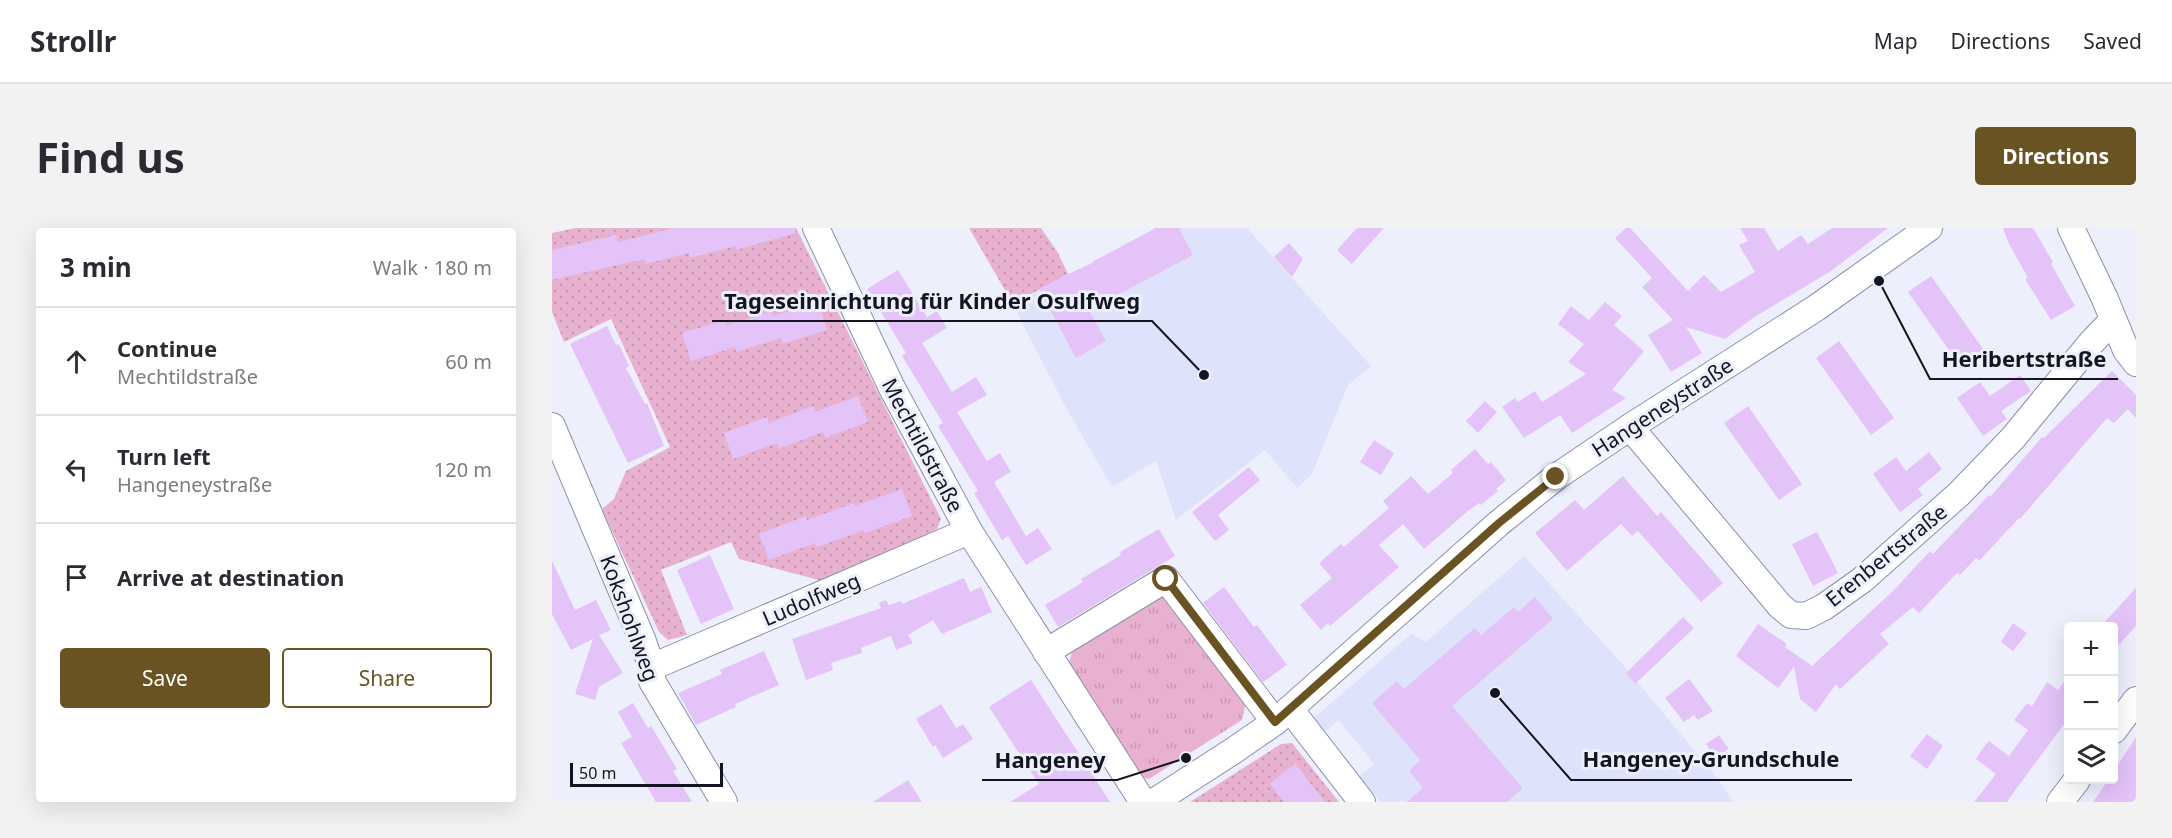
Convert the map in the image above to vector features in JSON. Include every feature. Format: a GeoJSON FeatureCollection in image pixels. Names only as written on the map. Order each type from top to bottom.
{"type":"FeatureCollection","features":[{"type":"Feature","properties":{"kind":"street","name":"Mechtildstraße"},"geometry":{"type":"LineString","coordinates":[[816,228],[897,398],[969,531],[1143,802]]}},
{"type":"Feature","properties":{"kind":"street","name":"Hangeneystraße"},"geometry":{"type":"LineString","coordinates":[[1154,802],[1282,715],[1499,523],[1556,477],[1816,308],[1929,228]]}},
{"type":"Feature","properties":{"kind":"street"},"geometry":{"type":"LineString","coordinates":[[2071,228],[2126,350],[2136,363]]}},
{"type":"Feature","properties":{"kind":"street","name":"Erenbertstraße"},"geometry":{"type":"LineString","coordinates":[[1630,427],[1780,606],[1791,615],[1806,616],[1824,607],[1862,580],[1959,494],[2013,438],[2091,343],[2113,320]]}},
{"type":"Feature","properties":{"kind":"street","name":"Kokshohlweg"},"geometry":{"type":"LineString","coordinates":[[552,426],[642,639],[652,667],[652,681],[724,802]]}},
{"type":"Feature","properties":{"kind":"street","name":"Ludolfweg"},"geometry":{"type":"LineString","coordinates":[[652,667],[969,531]]}},
{"type":"Feature","properties":{"kind":"street"},"geometry":{"type":"LineString","coordinates":[[1046,652],[1166,579],[1282,715],[1362,802]]}},
{"type":"Feature","properties":{"kind":"street"},"geometry":{"type":"LineString","coordinates":[[2118,724],[2136,699]]}},
{"type":"Feature","properties":{"kind":"street"},"geometry":{"type":"LineString","coordinates":[[2060,802],[2074,784]]}},
{"type":"Feature","properties":{"kind":"shaded area"},"geometry":{"type":"Polygon","coordinates":[[[1156,228],[1247,228],[1371,366],[1348,385],[1312,474],[1297,488],[1265,450],[1176,520],[1156,461],[1112,487],[1064,404],[1013,305],[1156,228]]]}},
{"type":"Feature","properties":{"kind":"shaded area"},"geometry":{"type":"Polygon","coordinates":[[[1524,556],[1625,667],[1719,780],[1733,802],[1404,802],[1403,800],[1381,802],[1359,777],[1374,764],[1339,720],[1325,732],[1314,718],[1411,634],[1426,642],[1524,556]]]}},
{"type":"Feature","properties":{"kind":"green space"},"geometry":{"type":"Polygon","coordinates":[[[576,228],[796,228],[941,519],[937,529],[830,583],[739,559],[731,542],[661,570],[687,635],[668,640],[659,632],[602,509],[614,499],[626,471],[670,447],[611,319],[564,342],[552,312],[552,233],[576,228]]]}},
{"type":"Feature","properties":{"kind":"green space"},"geometry":{"type":"Polygon","coordinates":[[[969,228],[1041,228],[1058,253],[1068,274],[1013,304],[969,228]]]}},
{"type":"Feature","properties":{"kind":"green space"},"geometry":{"type":"Polygon","coordinates":[[[1159,590],[1247,697],[1242,720],[1149,779],[1143,778],[1069,669],[1069,663],[1075,641],[1159,590]]]}},
{"type":"Feature","properties":{"kind":"green space"},"geometry":{"type":"Polygon","coordinates":[[[1292,743],[1339,802],[1190,802],[1281,744],[1292,743]]]}},
{"type":"Feature","properties":{"kind":"building"},"geometry":{"type":"Polygon","coordinates":[[[674,228],[795,228],[796,233],[736,250],[736,246],[690,258],[689,253],[645,264],[644,259],[552,280],[552,250],[616,235],[618,242],[674,228]]]}},
{"type":"Feature","properties":{"kind":"building"},"geometry":{"type":"Polygon","coordinates":[[[1156,228],[1179,228],[1193,255],[1089,310],[1106,341],[1076,358],[1039,289],[1093,263],[1156,228]]]}},
{"type":"Feature","properties":{"kind":"building"},"geometry":{"type":"Polygon","coordinates":[[[1357,228],[1384,228],[1352,264],[1337,250],[1357,228]]]}},
{"type":"Feature","properties":{"kind":"building"},"geometry":{"type":"Polygon","coordinates":[[[1626,228],[1630,228],[1688,291],[1704,275],[1721,292],[1755,272],[1739,245],[1748,241],[1740,228],[1764,228],[1778,251],[1801,235],[1808,244],[1832,228],[1888,228],[1831,271],[1753,318],[1725,339],[1686,327],[1702,353],[1671,372],[1648,335],[1673,320],[1642,287],[1652,278],[1615,238],[1626,228]]]}},
{"type":"Feature","properties":{"kind":"building"},"geometry":{"type":"Polygon","coordinates":[[[2003,228],[2033,228],[2075,306],[2051,320],[2025,279],[2028,278],[2003,228]]]}},
{"type":"Feature","properties":{"kind":"building"},"geometry":{"type":"Polygon","coordinates":[[[1289,243],[1303,259],[1292,277],[1274,257],[1289,243]]]}},
{"type":"Feature","properties":{"kind":"building"},"geometry":{"type":"Polygon","coordinates":[[[898,270],[927,317],[937,311],[947,328],[922,343],[952,392],[976,377],[987,395],[957,412],[987,461],[1000,453],[1011,472],[994,482],[1026,536],[1038,528],[1052,549],[1026,565],[1008,536],[1002,540],[974,493],[978,491],[938,426],[943,423],[902,356],[906,353],[867,289],[898,270]]]}},
{"type":"Feature","properties":{"kind":"building"},"geometry":{"type":"Polygon","coordinates":[[[1931,276],[1986,353],[1963,370],[1908,292],[1931,276]]]}},
{"type":"Feature","properties":{"kind":"building"},"geometry":{"type":"Polygon","coordinates":[[[818,302],[827,330],[782,344],[781,338],[736,352],[735,347],[691,361],[682,333],[726,320],[727,325],[772,311],[773,316],[818,302]]]}},
{"type":"Feature","properties":{"kind":"building"},"geometry":{"type":"Polygon","coordinates":[[[1605,302],[1622,316],[1614,325],[1644,351],[1612,390],[1626,398],[1572,433],[1560,415],[1524,438],[1502,407],[1515,398],[1518,402],[1535,391],[1542,402],[1586,374],[1568,362],[1584,344],[1558,324],[1571,306],[1589,320],[1605,302]]]}},
{"type":"Feature","properties":{"kind":"building"},"geometry":{"type":"Polygon","coordinates":[[[607,326],[616,345],[619,344],[629,366],[626,368],[645,404],[647,403],[664,446],[628,463],[570,344],[607,326]]]}},
{"type":"Feature","properties":{"kind":"building"},"geometry":{"type":"Polygon","coordinates":[[[1839,341],[1894,418],[1871,435],[1816,358],[1839,341]]]}},
{"type":"Feature","properties":{"kind":"building"},"geometry":{"type":"Polygon","coordinates":[[[2112,371],[2136,395],[2136,418],[2128,409],[2114,423],[2107,418],[2020,519],[1979,561],[1976,558],[1960,575],[1957,573],[1919,613],[1913,607],[1880,634],[1889,644],[1840,689],[1836,684],[1816,712],[1800,699],[1794,667],[1778,688],[1736,656],[1758,624],[1787,644],[1785,647],[1812,666],[1893,591],[1930,551],[1933,554],[1989,495],[1990,497],[2042,437],[2044,438],[2112,371]]]}},
{"type":"Feature","properties":{"kind":"building"},"geometry":{"type":"Polygon","coordinates":[[[2020,375],[2031,391],[2001,411],[2007,419],[1983,436],[1957,398],[1980,382],[1990,396],[2020,375]]]}},
{"type":"Feature","properties":{"kind":"building"},"geometry":{"type":"Polygon","coordinates":[[[858,396],[868,422],[825,438],[823,432],[779,449],[777,443],[733,459],[724,433],[767,417],[769,423],[813,406],[815,412],[858,396]]]}},
{"type":"Feature","properties":{"kind":"building"},"geometry":{"type":"Polygon","coordinates":[[[1485,401],[1497,412],[1478,433],[1466,421],[1485,401]]]}},
{"type":"Feature","properties":{"kind":"building"},"geometry":{"type":"Polygon","coordinates":[[[1748,406],[1802,484],[1779,500],[1724,423],[1748,406]]]}},
{"type":"Feature","properties":{"kind":"building"},"geometry":{"type":"Polygon","coordinates":[[[1374,440],[1394,453],[1381,475],[1360,462],[1374,440]]]}},
{"type":"Feature","properties":{"kind":"building"},"geometry":{"type":"Polygon","coordinates":[[[1475,449],[1488,464],[1491,462],[1506,480],[1496,489],[1498,491],[1481,505],[1479,503],[1468,511],[1424,549],[1403,524],[1379,545],[1399,567],[1330,626],[1328,623],[1321,630],[1300,605],[1332,578],[1319,563],[1341,544],[1344,547],[1389,508],[1383,501],[1411,476],[1428,494],[1453,473],[1451,470],[1475,449]]]}},
{"type":"Feature","properties":{"kind":"building"},"geometry":{"type":"Polygon","coordinates":[[[1929,452],[1942,469],[1918,489],[1923,495],[1900,512],[1873,474],[1896,457],[1906,471],[1929,452]]]}},
{"type":"Feature","properties":{"kind":"building"},"geometry":{"type":"Polygon","coordinates":[[[1249,467],[1260,480],[1218,515],[1229,530],[1215,541],[1192,512],[1249,467]]]}},
{"type":"Feature","properties":{"kind":"building"},"geometry":{"type":"Polygon","coordinates":[[[1623,476],[1657,516],[1661,512],[1723,583],[1701,602],[1638,531],[1632,536],[1621,524],[1567,571],[1535,533],[1575,500],[1584,510],[1623,476]]]}},
{"type":"Feature","properties":{"kind":"building"},"geometry":{"type":"Polygon","coordinates":[[[902,489],[912,516],[817,547],[815,543],[769,560],[759,534],[806,516],[807,520],[902,489]]]}},
{"type":"Feature","properties":{"kind":"building"},"geometry":{"type":"Polygon","coordinates":[[[1159,529],[1175,556],[1058,627],[1045,605],[1083,582],[1081,579],[1121,555],[1120,552],[1159,529]]]}},
{"type":"Feature","properties":{"kind":"building"},"geometry":{"type":"Polygon","coordinates":[[[1817,532],[1838,573],[1813,586],[1792,544],[1817,532]]]}},
{"type":"Feature","properties":{"kind":"building"},"geometry":{"type":"Polygon","coordinates":[[[710,555],[734,609],[701,624],[677,570],[710,555]]]}},
{"type":"Feature","properties":{"kind":"building"},"geometry":{"type":"Polygon","coordinates":[[[552,561],[575,610],[596,600],[611,630],[599,635],[623,673],[599,687],[595,700],[575,694],[593,639],[571,650],[552,614],[552,561]]]}},
{"type":"Feature","properties":{"kind":"building"},"geometry":{"type":"Polygon","coordinates":[[[964,578],[970,592],[981,587],[992,612],[942,634],[933,620],[908,635],[913,643],[896,650],[891,636],[861,648],[862,653],[831,663],[833,670],[806,680],[792,639],[881,608],[879,603],[886,600],[889,605],[901,601],[902,604],[964,578]]]}},
{"type":"Feature","properties":{"kind":"building"},"geometry":{"type":"Polygon","coordinates":[[[1224,587],[1287,665],[1263,682],[1203,603],[1224,587]]]}},
{"type":"Feature","properties":{"kind":"building"},"geometry":{"type":"Polygon","coordinates":[[[2136,588],[2136,626],[2118,646],[2118,622],[2105,622],[2136,588]]]}},
{"type":"Feature","properties":{"kind":"building"},"geometry":{"type":"Polygon","coordinates":[[[1535,597],[1553,619],[1452,706],[1523,788],[1507,802],[1407,802],[1423,788],[1409,771],[1420,760],[1372,703],[1397,681],[1404,689],[1475,628],[1481,635],[1514,607],[1518,612],[1535,597]]]}},
{"type":"Feature","properties":{"kind":"building"},"geometry":{"type":"Polygon","coordinates":[[[1683,617],[1694,628],[1635,684],[1626,673],[1683,617]]]}},
{"type":"Feature","properties":{"kind":"building"},"geometry":{"type":"Polygon","coordinates":[[[2013,623],[2027,633],[2013,651],[2001,642],[2013,623]]]}},
{"type":"Feature","properties":{"kind":"building"},"geometry":{"type":"Polygon","coordinates":[[[764,651],[779,685],[735,704],[736,707],[696,725],[678,693],[722,674],[720,670],[764,651]]]}},
{"type":"Feature","properties":{"kind":"building"},"geometry":{"type":"Polygon","coordinates":[[[1689,679],[1713,711],[1698,720],[1694,715],[1684,722],[1665,698],[1689,679]]]}},
{"type":"Feature","properties":{"kind":"building"},"geometry":{"type":"Polygon","coordinates":[[[1031,680],[1110,802],[1010,802],[1039,784],[989,707],[1031,680]]]}},
{"type":"Feature","properties":{"kind":"building"},"geometry":{"type":"Polygon","coordinates":[[[2047,682],[2058,690],[2064,682],[2064,724],[2007,802],[1974,802],[1996,774],[1976,759],[1983,748],[1989,741],[2009,756],[2028,730],[2014,720],[2027,703],[2032,706],[2047,682]]]}},
{"type":"Feature","properties":{"kind":"building"},"geometry":{"type":"Polygon","coordinates":[[[633,703],[648,728],[651,726],[677,769],[673,771],[692,802],[656,802],[621,743],[632,737],[618,712],[633,703]]]}},
{"type":"Feature","properties":{"kind":"building"},"geometry":{"type":"Polygon","coordinates":[[[941,704],[956,728],[963,724],[973,739],[943,758],[935,745],[933,747],[916,719],[941,704]]]}},
{"type":"Feature","properties":{"kind":"building"},"geometry":{"type":"Polygon","coordinates":[[[1927,734],[1943,746],[1927,769],[1910,756],[1927,734]]]}},
{"type":"Feature","properties":{"kind":"building"},"geometry":{"type":"Polygon","coordinates":[[[1719,735],[1729,749],[1715,758],[1706,744],[1719,735]]]}},
{"type":"Feature","properties":{"kind":"building"},"geometry":{"type":"Polygon","coordinates":[[[2136,737],[2136,802],[2093,802],[2105,784],[2118,784],[2118,765],[2136,737]]]}},
{"type":"Feature","properties":{"kind":"building"},"geometry":{"type":"Polygon","coordinates":[[[1295,763],[1325,802],[1284,802],[1270,784],[1295,763]]]}},
{"type":"Feature","properties":{"kind":"building"},"geometry":{"type":"Polygon","coordinates":[[[908,780],[922,802],[873,802],[908,780]]]}},
{"type":"Feature","properties":{"kind":"place","name":"Heribertstraße"},"geometry":{"type":"Point","coordinates":[1879,281]}},
{"type":"Feature","properties":{"kind":"place","name":"Tageseinrichtung für Kinder Osulfweg"},"geometry":{"type":"Point","coordinates":[1204,375]}},
{"type":"Feature","properties":{"kind":"place","name":"Hangeney-Grundschule"},"geometry":{"type":"Point","coordinates":[1495,693]}},
{"type":"Feature","properties":{"kind":"place","name":"Hangeney"},"geometry":{"type":"Point","coordinates":[1186,758]}},
{"type":"Feature","properties":{"kind":"route"},"geometry":{"type":"LineString","coordinates":[[1166,579],[1275,722],[1499,523],[1556,477]]}}]}
